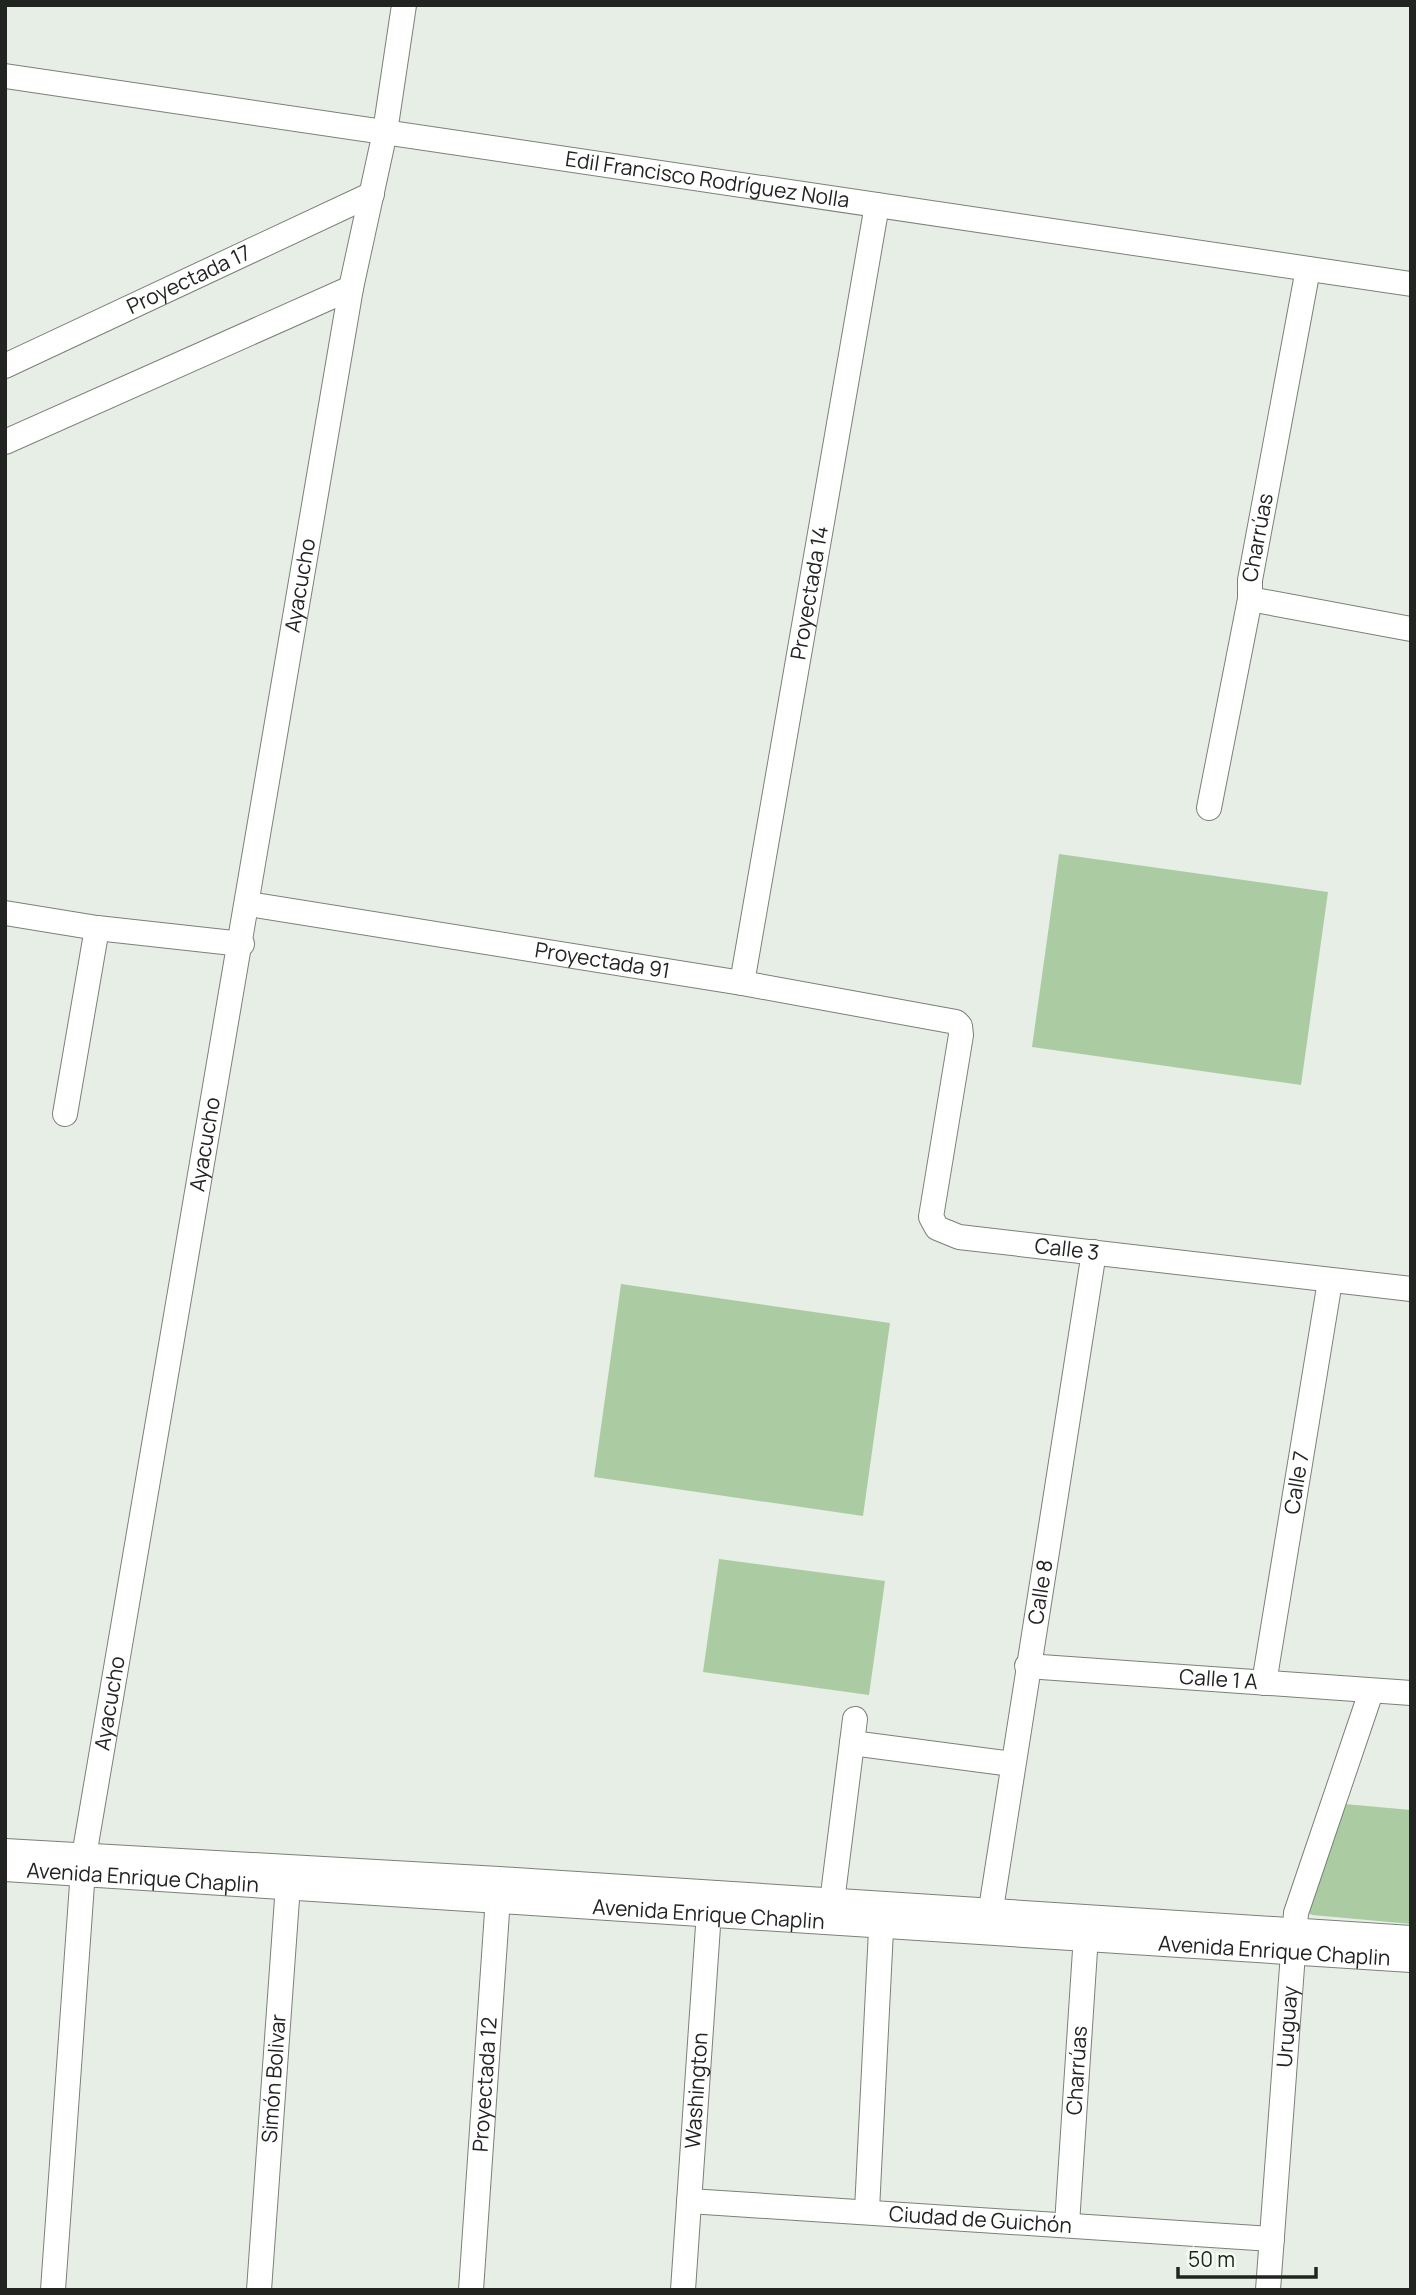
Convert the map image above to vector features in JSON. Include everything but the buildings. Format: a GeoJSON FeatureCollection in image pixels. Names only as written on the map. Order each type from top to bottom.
{"type":"FeatureCollection","features":[{"type":"Feature","properties":{"kind":"street","name":"Ayacucho"},"geometry":{"type":"LineString","coordinates":[[53,2290],[84,1865],[351,288],[385,132],[404,5]]}},
{"type":"Feature","properties":{"kind":"street","name":"Edil Francisco Rodríguez Nolla"},"geometry":{"type":"LineString","coordinates":[[5,76],[1411,284]]}},
{"type":"Feature","properties":{"kind":"street","name":"Proyectada 17"},"geometry":{"type":"LineString","coordinates":[[5,366],[372,194]]}},
{"type":"Feature","properties":{"kind":"street","name":"Proyectada 14"},"geometry":{"type":"LineString","coordinates":[[742,983],[877,205]]}},
{"type":"Feature","properties":{"kind":"street","name":"Charrúas"},"geometry":{"type":"LineString","coordinates":[[1209,808],[1250,599],[1250,580],[1308,269]]}},
{"type":"Feature","properties":{"kind":"street"},"geometry":{"type":"LineString","coordinates":[[5,442],[351,288]]}},
{"type":"Feature","properties":{"kind":"street"},"geometry":{"type":"LineString","coordinates":[[1250,599],[1411,629]]}},
{"type":"Feature","properties":{"kind":"street","name":"Proyectada 91"},"geometry":{"type":"LineString","coordinates":[[248,904],[742,983],[956,1022]]}},
{"type":"Feature","properties":{"kind":"street"},"geometry":{"type":"LineString","coordinates":[[5,913],[97,928],[242,944]]}},
{"type":"Feature","properties":{"kind":"street"},"geometry":{"type":"LineString","coordinates":[[65,1114],[97,928]]}},
{"type":"Feature","properties":{"kind":"street","name":"Calle 3"},"geometry":{"type":"LineString","coordinates":[[956,1022],[960,1026],[961,1035],[931,1217],[937,1228],[959,1237],[1411,1289]]}},
{"type":"Feature","properties":{"kind":"street","name":"Calle 8"},"geometry":{"type":"LineString","coordinates":[[989,1921],[1094,1252]]}},
{"type":"Feature","properties":{"kind":"street","name":"Calle 7"},"geometry":{"type":"LineString","coordinates":[[1264,1683],[1330,1281]]}},
{"type":"Feature","properties":{"kind":"street","name":"Calle 1 A"},"geometry":{"type":"LineString","coordinates":[[1027,1666],[1411,1693]]}},
{"type":"Feature","properties":{"kind":"street","name":"Uruguay"},"geometry":{"type":"LineString","coordinates":[[1268,2290],[1296,1913],[1371,1692]]}},
{"type":"Feature","properties":{"kind":"street"},"geometry":{"type":"LineString","coordinates":[[832,1902],[854,1731],[1012,1764]]}},
{"type":"Feature","properties":{"kind":"street","name":"Avenida Enrique Chaplin"},"geometry":{"type":"LineString","coordinates":[[5,1851],[84,1865]]}},
{"type":"Feature","properties":{"kind":"street","name":"Avenida Enrique Chaplin"},"geometry":{"type":"LineString","coordinates":[[5,1869],[84,1865],[499,1889],[1293,1941],[1411,1960]]}},
{"type":"Feature","properties":{"kind":"street","name":"Simón Bolivar"},"geometry":{"type":"LineString","coordinates":[[259,2290],[288,1877]]}},
{"type":"Feature","properties":{"kind":"street","name":"Proyectada 12"},"geometry":{"type":"LineString","coordinates":[[471,2290],[499,1889]]}},
{"type":"Feature","properties":{"kind":"street","name":"Avenida Enrique Chaplin"},"geometry":{"type":"LineString","coordinates":[[709,1903],[832,1902],[882,1916]]}},
{"type":"Feature","properties":{"kind":"street","name":"Washington"},"geometry":{"type":"LineString","coordinates":[[683,2290],[709,1903]]}},
{"type":"Feature","properties":{"kind":"street"},"geometry":{"type":"LineString","coordinates":[[867,2210],[882,1916]]}},
{"type":"Feature","properties":{"kind":"street","name":"Charrúas"},"geometry":{"type":"LineString","coordinates":[[1067,2224],[1086,1927]]}},
{"type":"Feature","properties":{"kind":"street","name":"Avenida Enrique Chaplin"},"geometry":{"type":"LineString","coordinates":[[1293,1941],[1411,1938]]}},
{"type":"Feature","properties":{"kind":"street","name":"Ciudad de Guichón"},"geometry":{"type":"LineString","coordinates":[[689,2201],[867,2210],[1272,2239]]}},
{"type":"Feature","properties":{"kind":"green space"},"geometry":{"type":"Polygon","coordinates":[[[1059,854],[1328,892],[1301,1085],[1032,1047],[1059,854]]]}},
{"type":"Feature","properties":{"kind":"green space"},"geometry":{"type":"Polygon","coordinates":[[[621,1284],[890,1323],[863,1516],[594,1477],[621,1284]]]}},
{"type":"Feature","properties":{"kind":"green space"},"geometry":{"type":"Polygon","coordinates":[[[719,1559],[885,1581],[869,1695],[703,1672],[719,1559]]]}},
{"type":"Feature","properties":{"kind":"green space"},"geometry":{"type":"Polygon","coordinates":[[[1345,1804],[1411,1810],[1411,1924],[1312,1915],[1307,1912],[1345,1804]]]}}]}
